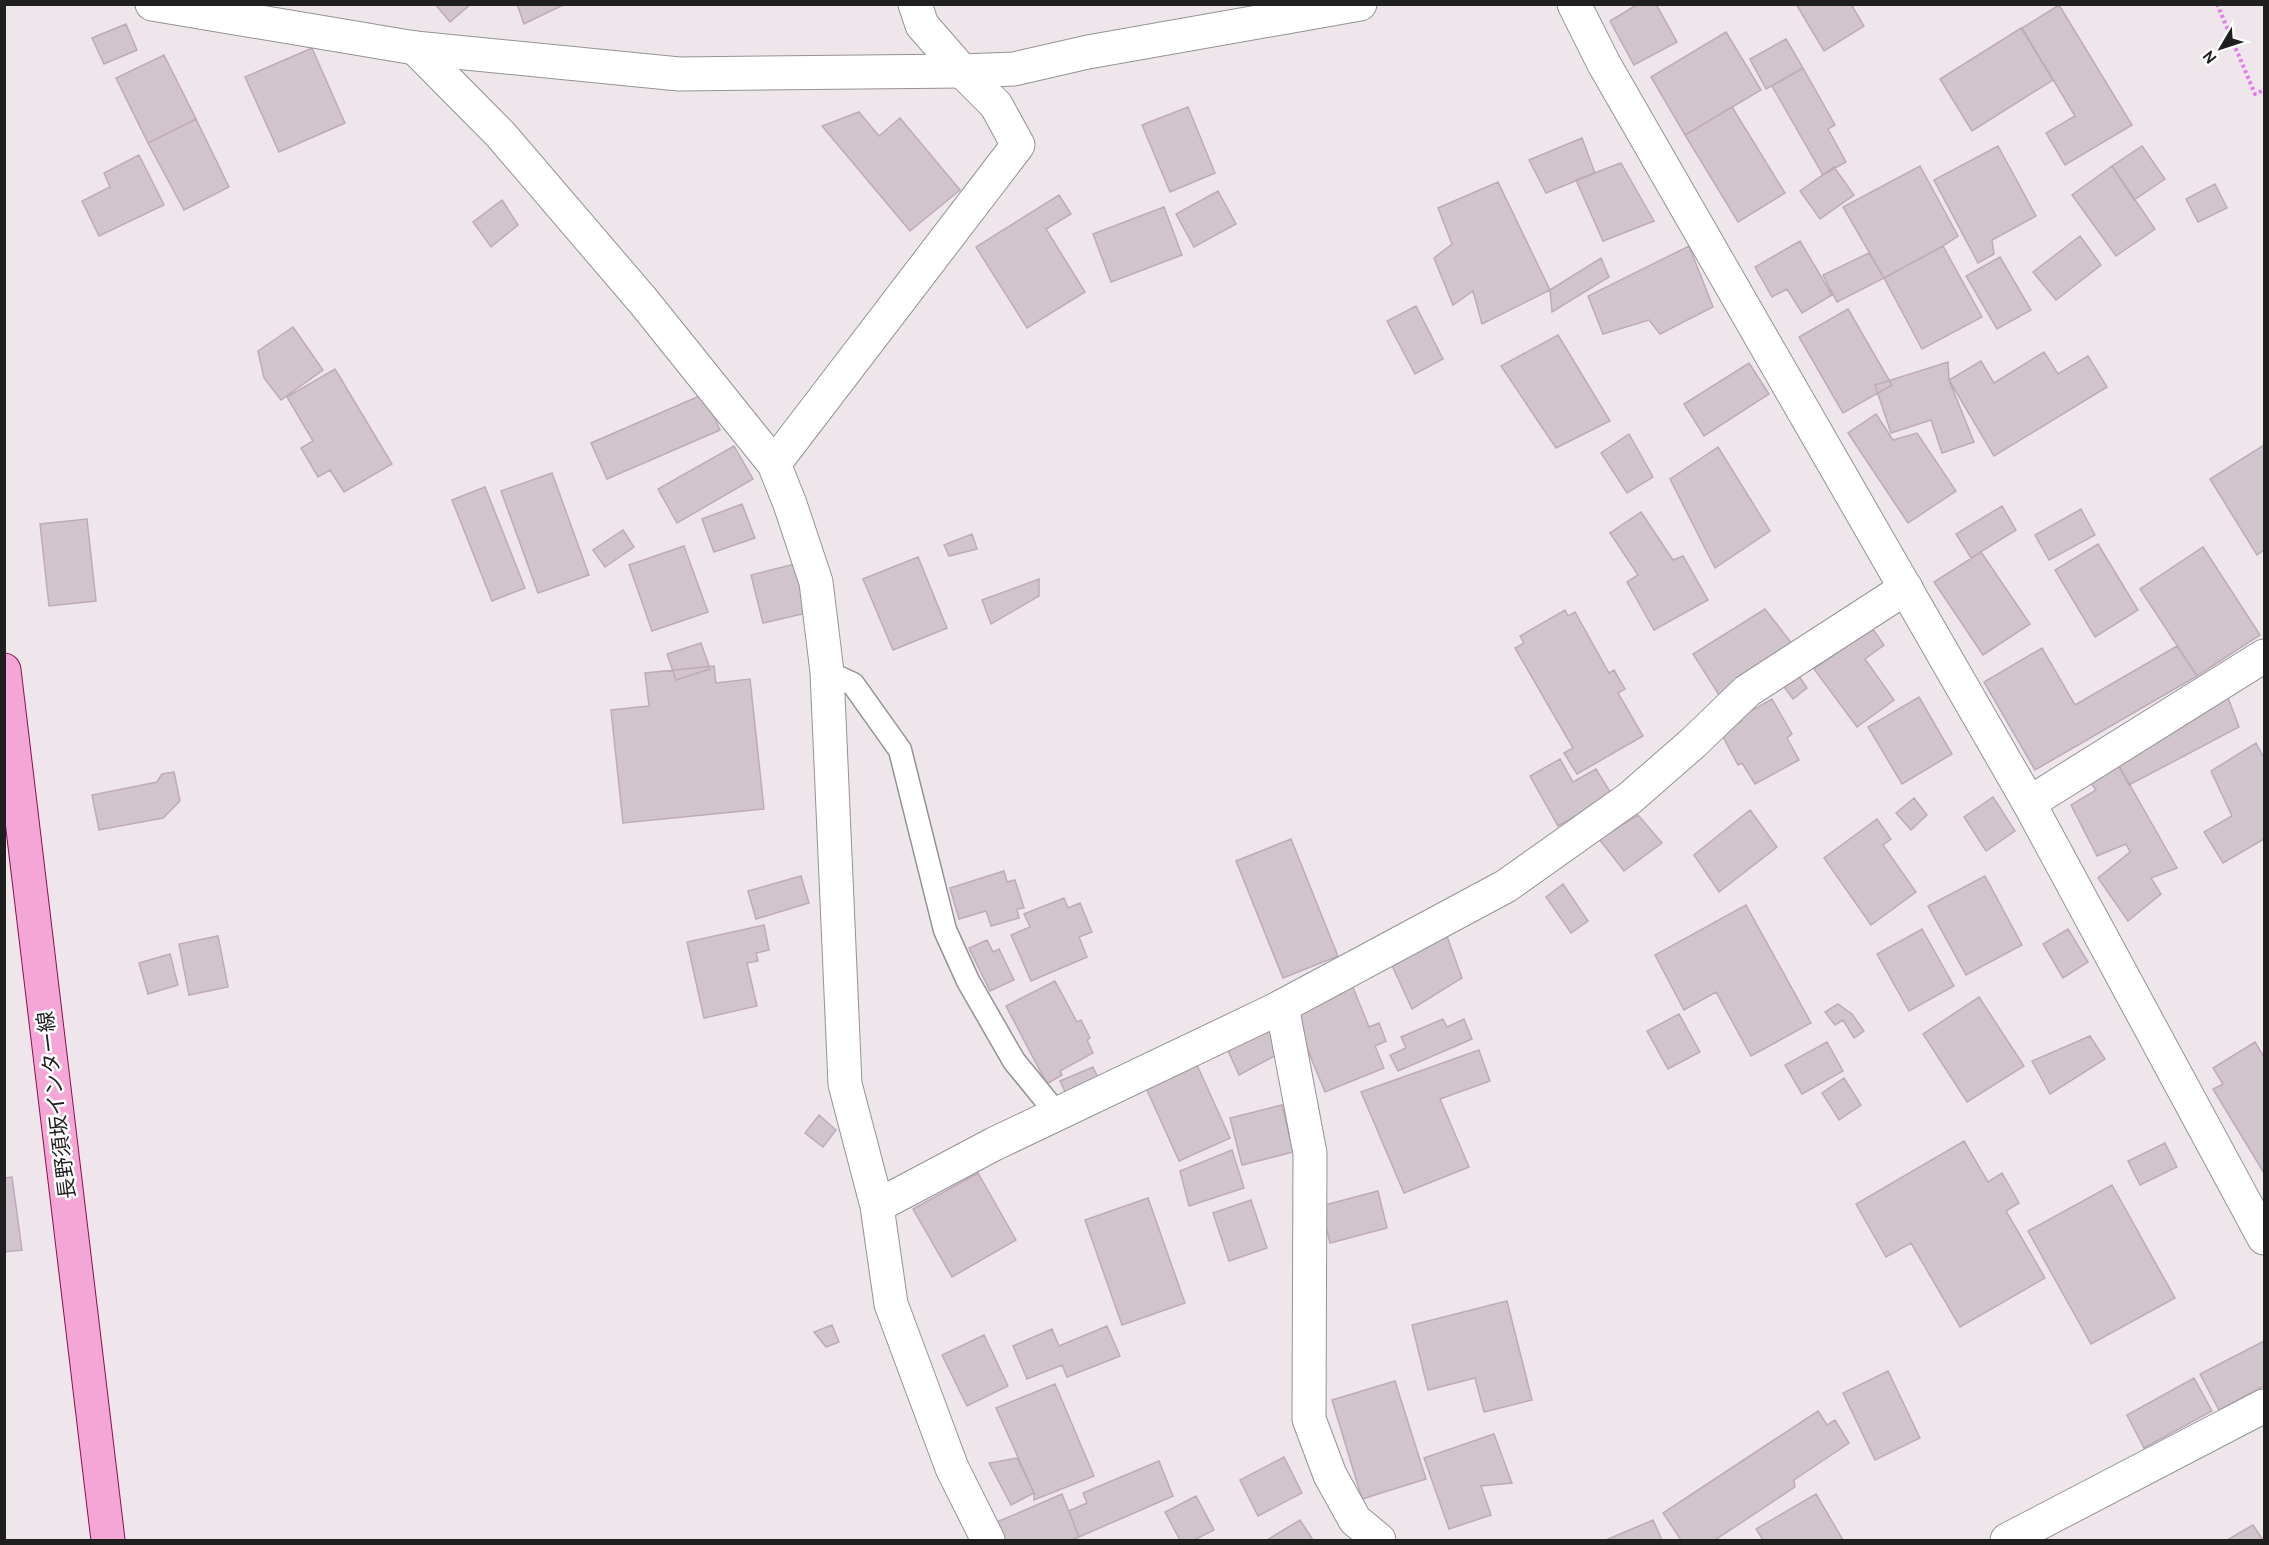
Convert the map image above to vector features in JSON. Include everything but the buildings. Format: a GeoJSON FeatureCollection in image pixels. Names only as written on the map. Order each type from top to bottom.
{"type":"FeatureCollection","features":[{"type":"Feature","properties":{"kind":"main road","name":"長野須坂インター線"},"geometry":{"type":"LineString","coordinates":[[4,670],[108,1540]]}},
{"type":"Feature","properties":{"kind":"street"},"geometry":{"type":"LineString","coordinates":[[152,4],[415,48],[679,74],[1014,69],[1088,52],[1360,4]]}},
{"type":"Feature","properties":{"kind":"street"},"geometry":{"type":"LineString","coordinates":[[774,464],[1018,145],[996,105],[962,71],[922,25],[915,4]]}},
{"type":"Feature","properties":{"kind":"street"},"geometry":{"type":"LineString","coordinates":[[1574,4],[1604,64],[2029,803],[2265,1238]]}},
{"type":"Feature","properties":{"kind":"street"},"geometry":{"type":"LineString","coordinates":[[415,48],[501,135],[644,302],[774,464],[816,582],[827,672],[845,1084],[877,1206],[891,1304],[952,1468],[988,1540]]}},
{"type":"Feature","properties":{"kind":"street"},"geometry":{"type":"LineString","coordinates":[[877,1206],[994,1144],[1282,1006],[1506,886],[1630,798],[1748,691],[1906,588]]}},
{"type":"Feature","properties":{"kind":"street"},"geometry":{"type":"LineString","coordinates":[[2029,803],[2265,656]]}},
{"type":"Feature","properties":{"kind":"street"},"geometry":{"type":"LineString","coordinates":[[1282,1006],[1310,1153],[1309,1419],[1330,1475],[1350,1511],[1356,1520],[1379,1540]]}},
{"type":"Feature","properties":{"kind":"street"},"geometry":{"type":"LineString","coordinates":[[2007,1540],[2265,1406]]}},
{"type":"Feature","properties":{"kind":"lane"},"geometry":{"type":"LineString","coordinates":[[827,672],[853,684],[900,750],[945,930],[968,981],[1014,1061],[1058,1115]]}},
{"type":"Feature","properties":{"kind":"path"},"geometry":{"type":"LineString","coordinates":[[2217,4],[2255,93],[2265,90]]}}]}
